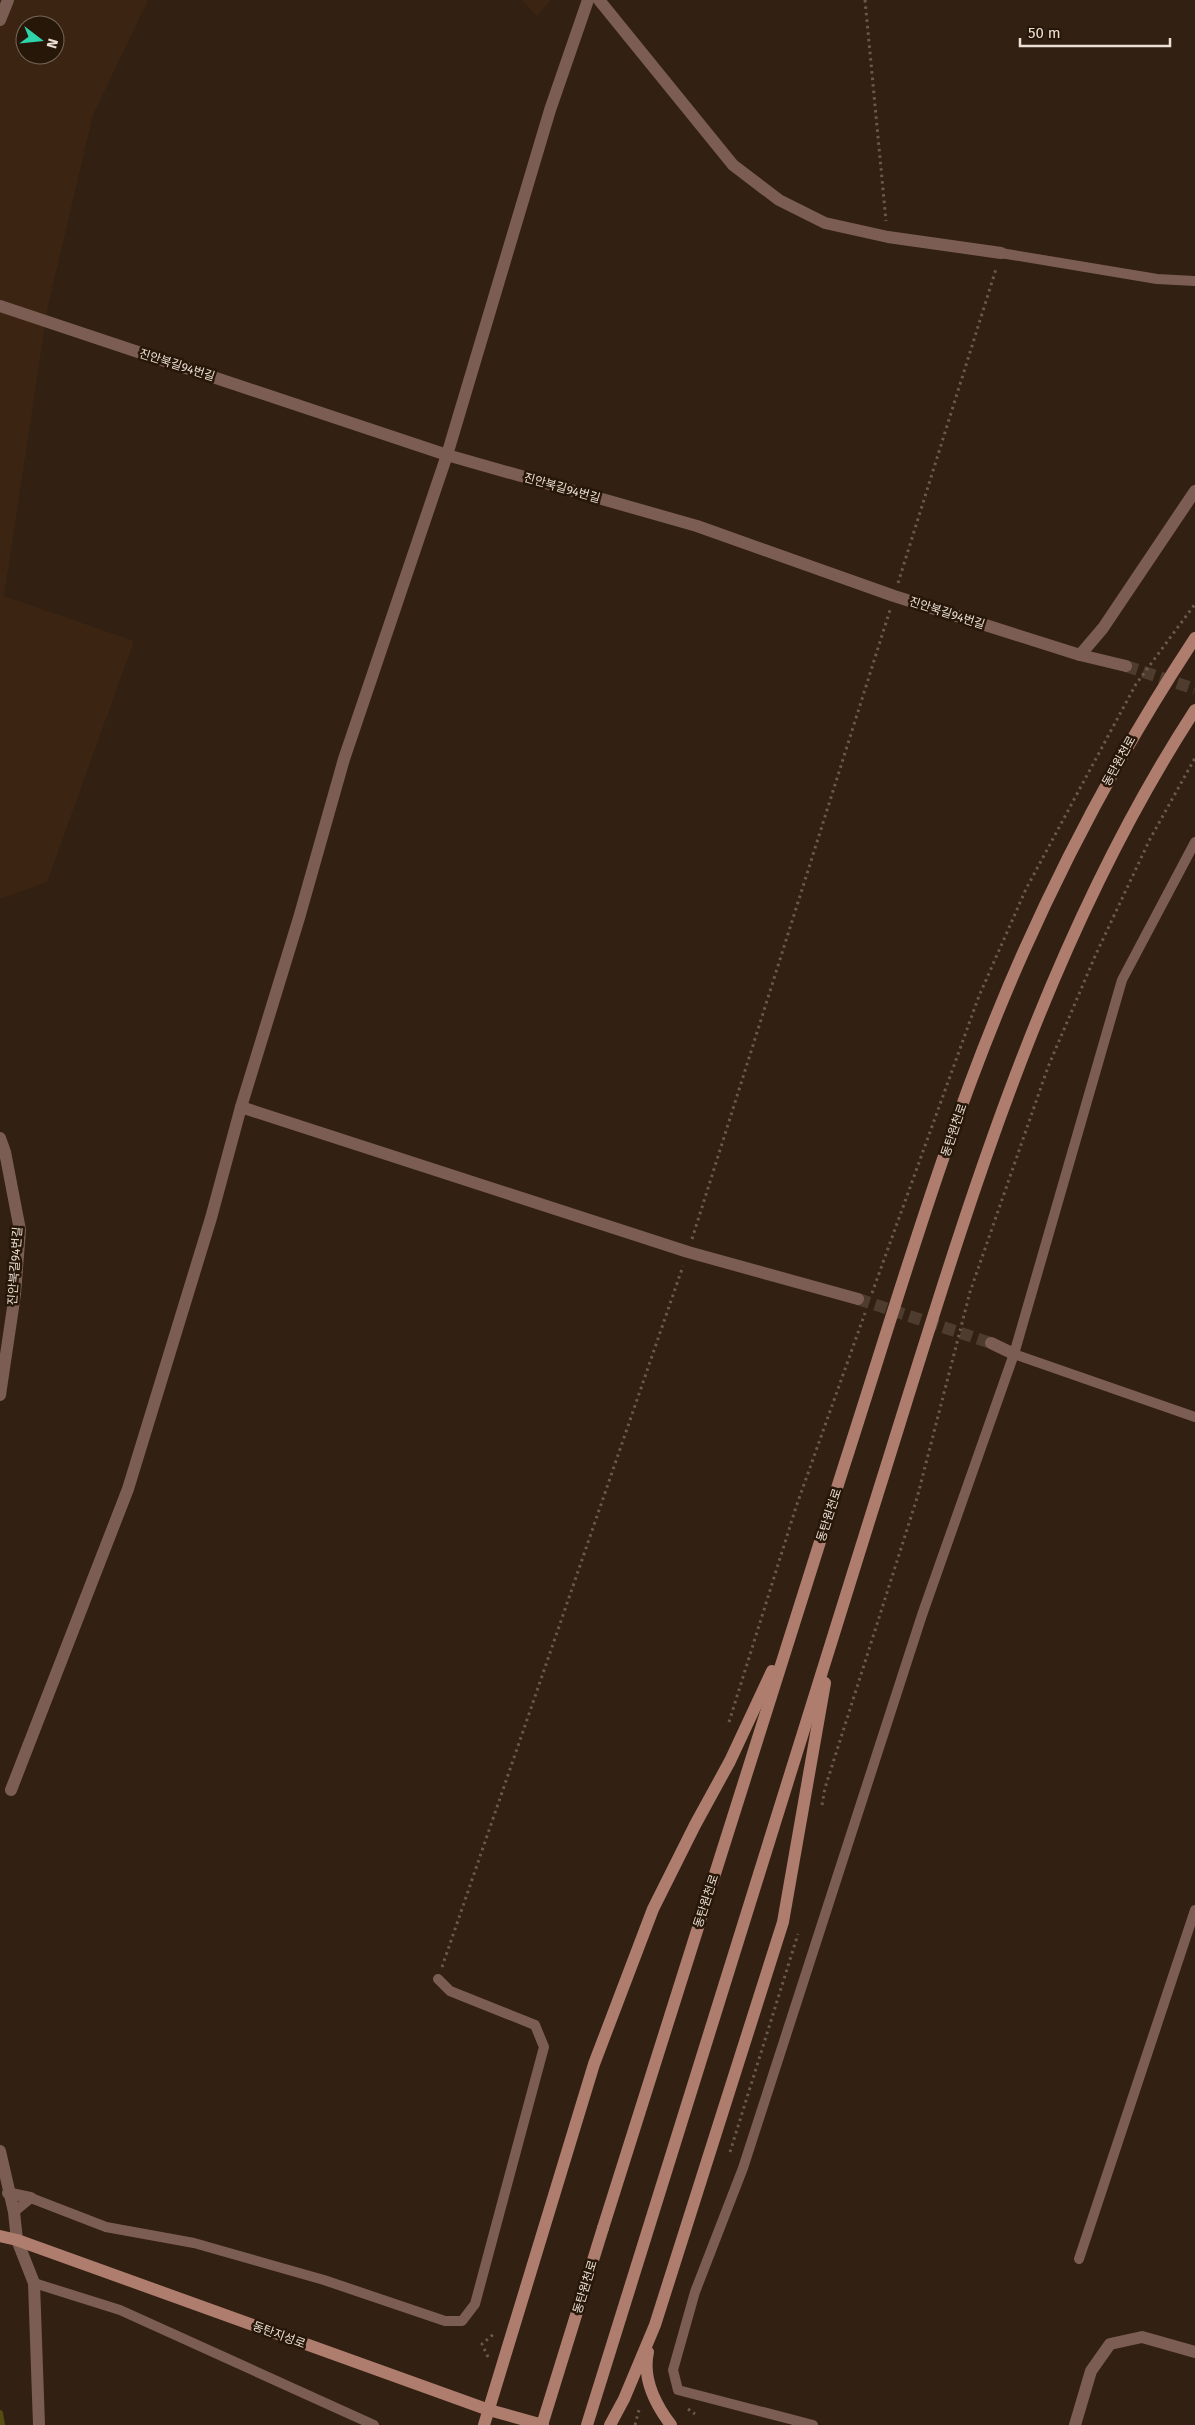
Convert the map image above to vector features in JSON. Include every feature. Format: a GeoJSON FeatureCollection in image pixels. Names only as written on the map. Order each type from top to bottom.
{"type":"FeatureCollection","features":[{"type":"Feature","properties":{"kind":"main road","name":"동탄원천로"},"geometry":{"type":"LineString","coordinates":[[543,2425],[603,2228],[793,1626],[905,1276],[965,1098],[1022,956],[1062,870],[1104,788],[1151,704],[1195,638]]}},
{"type":"Feature","properties":{"kind":"main road"},"geometry":{"type":"LineString","coordinates":[[587,2425],[833,1637],[986,1158],[1046,997],[1083,914],[1122,835],[1171,747],[1195,710]]}},
{"type":"Feature","properties":{"kind":"main road"},"geometry":{"type":"LineString","coordinates":[[484,2425],[594,2064],[653,1909],[695,1825],[730,1761],[793,1626]]}},
{"type":"Feature","properties":{"kind":"main road"},"geometry":{"type":"LineString","coordinates":[[610,2425],[624,2399],[654,2325],[783,1922],[833,1637]]}},
{"type":"Feature","properties":{"kind":"main road","name":"동탄지성로"},"geometry":{"type":"LineString","coordinates":[[0,2236],[17,2240],[489,2410],[543,2425]]}},
{"type":"Feature","properties":{"kind":"main road"},"geometry":{"type":"LineString","coordinates":[[654,2325],[646,2360],[650,2391],[671,2425]]}},
{"type":"Feature","properties":{"kind":"street"},"geometry":{"type":"LineString","coordinates":[[0,20],[8,0]]}},
{"type":"Feature","properties":{"kind":"street"},"geometry":{"type":"LineString","coordinates":[[11,1790],[128,1489],[211,1218],[241,1106],[299,918],[344,759],[447,455],[550,110],[588,0]]}},
{"type":"Feature","properties":{"kind":"street"},"geometry":{"type":"LineString","coordinates":[[599,0],[733,165],[779,200],[825,223],[888,237],[1001,253]]}},
{"type":"Feature","properties":{"kind":"street","name":"진안북길94번길"},"geometry":{"type":"LineString","coordinates":[[0,306],[447,455],[698,526],[894,596],[1080,655],[1126,666]]}},
{"type":"Feature","properties":{"kind":"street"},"geometry":{"type":"LineString","coordinates":[[1080,655],[1102,628],[1195,491]]}},
{"type":"Feature","properties":{"kind":"street"},"geometry":{"type":"LineString","coordinates":[[241,1106],[688,1252],[863,1301]]}},
{"type":"Feature","properties":{"kind":"street","name":"진안북길94번길"},"geometry":{"type":"LineString","coordinates":[[0,1138],[5,1152],[20,1230],[15,1294],[0,1395]]}},
{"type":"Feature","properties":{"kind":"street"},"geometry":{"type":"LineString","coordinates":[[990,1342],[1014,1354]]}},
{"type":"Feature","properties":{"kind":"street"},"geometry":{"type":"LineString","coordinates":[[0,2151],[14,2212],[17,2240],[34,2283],[39,2425]]}},
{"type":"Feature","properties":{"kind":"street"},"geometry":{"type":"LineString","coordinates":[[8,2192],[30,2198]]}},
{"type":"Feature","properties":{"kind":"street"},"geometry":{"type":"LineString","coordinates":[[1075,2425],[1091,2371],[1110,2344],[1142,2337],[1195,2352]]}},
{"type":"Feature","properties":{"kind":"lane"},"geometry":{"type":"LineString","coordinates":[[1001,253],[1156,279],[1195,281]]}},
{"type":"Feature","properties":{"kind":"lane"},"geometry":{"type":"LineString","coordinates":[[814,2425],[678,2390],[673,2370],[695,2292],[743,2168],[922,1614],[1014,1354],[1122,980],[1195,842]]}},
{"type":"Feature","properties":{"kind":"lane"},"geometry":{"type":"LineString","coordinates":[[1014,1354],[1195,1417]]}},
{"type":"Feature","properties":{"kind":"lane"},"geometry":{"type":"LineString","coordinates":[[1079,2260],[1195,1910]]}},
{"type":"Feature","properties":{"kind":"lane"},"geometry":{"type":"LineString","coordinates":[[14,2212],[30,2198],[106,2227],[194,2243],[324,2280],[445,2321],[462,2321],[475,2304],[544,2047],[534,2025],[450,1991],[438,1979]]}},
{"type":"Feature","properties":{"kind":"lane"},"geometry":{"type":"LineString","coordinates":[[34,2283],[120,2310],[374,2425]]}},
{"type":"Feature","properties":{"kind":"path"},"geometry":{"type":"LineString","coordinates":[[865,0],[888,237]]}},
{"type":"Feature","properties":{"kind":"path"},"geometry":{"type":"LineString","coordinates":[[438,1979],[688,1252],[1001,253]]}},
{"type":"Feature","properties":{"kind":"path"},"geometry":{"type":"LineString","coordinates":[[863,1301],[979,996],[1026,889],[1136,684],[1195,604]]}},
{"type":"Feature","properties":{"kind":"path"},"geometry":{"type":"LineString","coordinates":[[822,1808],[828,1779],[917,1498],[970,1292],[1032,1112],[1048,1067],[1100,946],[1150,839],[1195,758]]}},
{"type":"Feature","properties":{"kind":"path"},"geometry":{"type":"LineString","coordinates":[[726,1731],[796,1507],[866,1311]]}},
{"type":"Feature","properties":{"kind":"path"},"geometry":{"type":"LineString","coordinates":[[727,2161],[798,1932]]}},
{"type":"Feature","properties":{"kind":"path"},"geometry":{"type":"LineString","coordinates":[[482,2344],[500,2326]]}},
{"type":"Feature","properties":{"kind":"path"},"geometry":{"type":"LineString","coordinates":[[684,2407],[696,2414]]}},
{"type":"Feature","properties":{"kind":"path"},"geometry":{"type":"LineString","coordinates":[[635,2425],[639,2410]]}},
{"type":"Feature","properties":{"kind":"shaded area"},"geometry":{"type":"Polygon","coordinates":[[[0,0],[148,0],[93,115],[48,306],[4,596],[134,641],[47,882],[0,899],[0,0]]]}},
{"type":"Feature","properties":{"kind":"shaded area"},"geometry":{"type":"Polygon","coordinates":[[[522,0],[551,0],[537,16],[522,0]]]}},
{"type":"Feature","properties":{"kind":"waterway"},"geometry":{"type":"LineString","coordinates":[[0,2413],[2,2425]]}},
{"type":"Feature","properties":{"kind":"tunnel"},"geometry":{"type":"LineString","coordinates":[[1126,666],[1195,689]]}},
{"type":"Feature","properties":{"kind":"tunnel"},"geometry":{"type":"LineString","coordinates":[[858,1299],[991,1343]]}}]}
